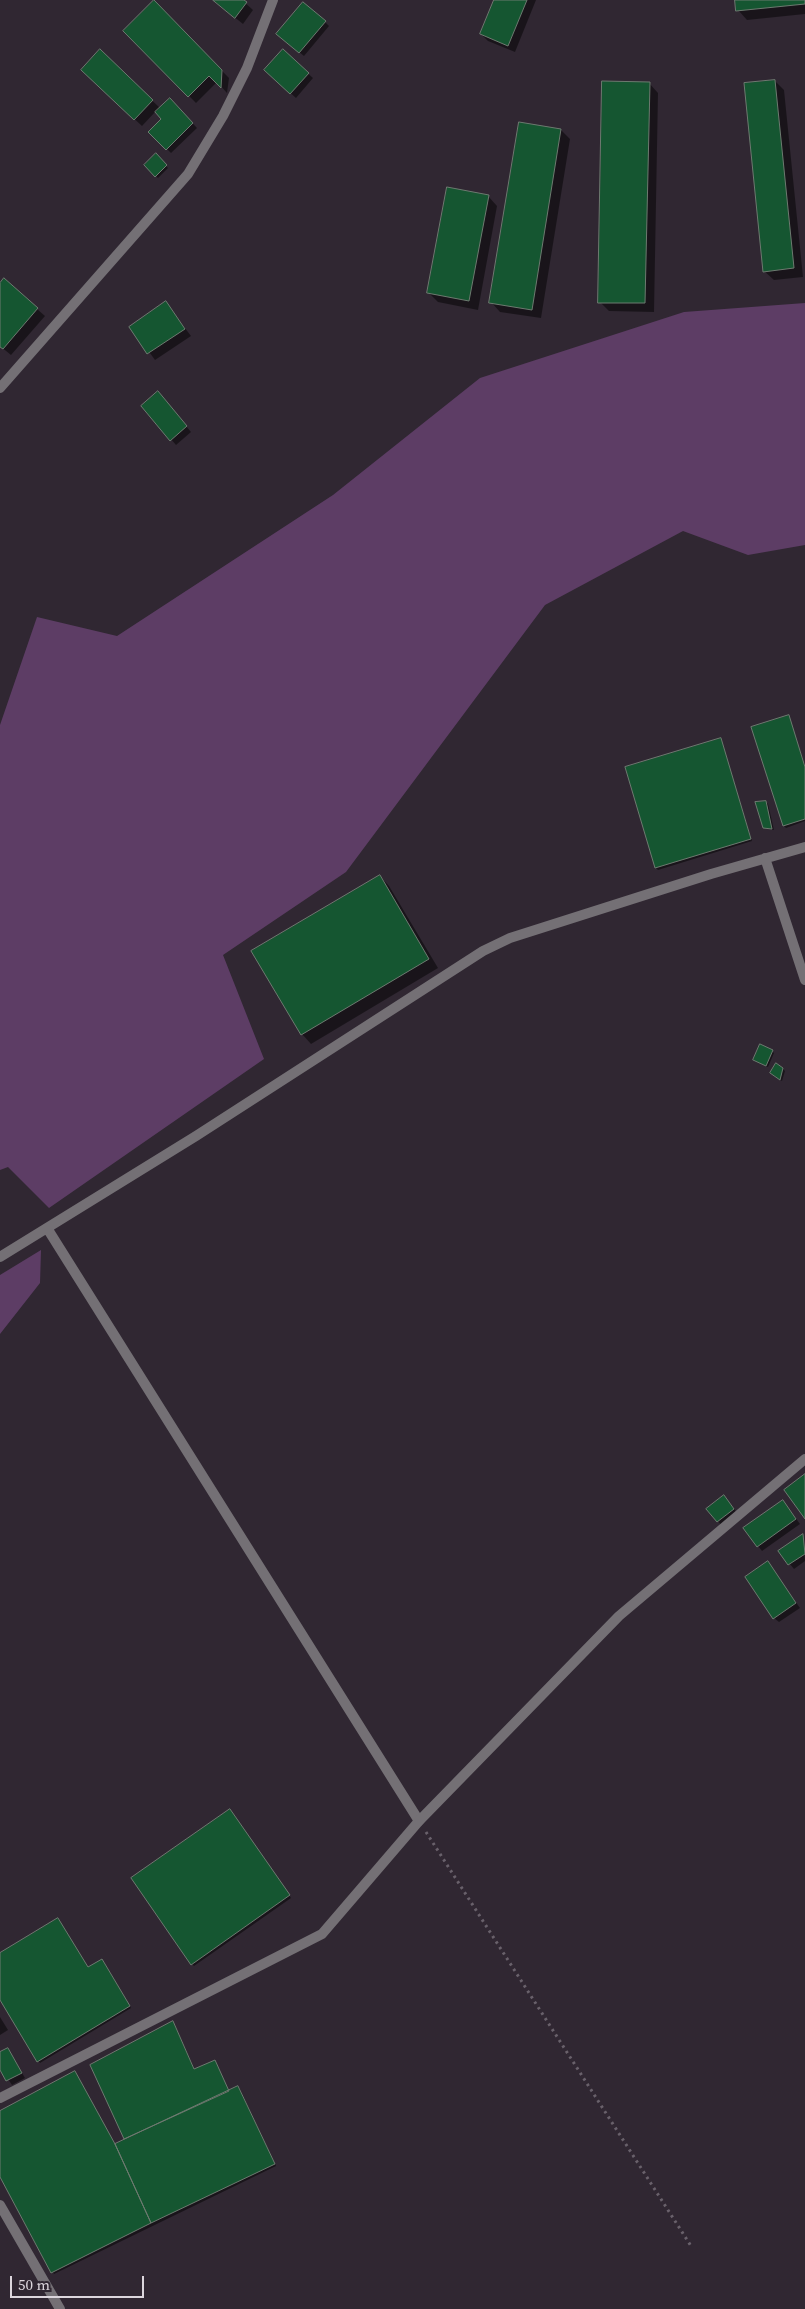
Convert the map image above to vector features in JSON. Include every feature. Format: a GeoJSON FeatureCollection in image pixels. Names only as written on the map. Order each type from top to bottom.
{"type":"FeatureCollection","features":[{"type":"Feature","properties":{"kind":"street"},"geometry":{"type":"LineString","coordinates":[[0,388],[188,174],[231,100],[247,68],[273,0]]}},
{"type":"Feature","properties":{"kind":"street"},"geometry":{"type":"LineString","coordinates":[[0,1257],[196,1136],[483,950],[510,938],[805,847]]}},
{"type":"Feature","properties":{"kind":"street"},"geometry":{"type":"LineString","coordinates":[[765,858],[805,980]]}},
{"type":"Feature","properties":{"kind":"street"},"geometry":{"type":"LineString","coordinates":[[47,1228],[419,1820]]}},
{"type":"Feature","properties":{"kind":"street"},"geometry":{"type":"LineString","coordinates":[[0,2098],[322,1934],[419,1820],[619,1616],[805,1459]]}},
{"type":"Feature","properties":{"kind":"street"},"geometry":{"type":"LineString","coordinates":[[0,2204],[60,2309]]}},
{"type":"Feature","properties":{"kind":"path"},"geometry":{"type":"LineString","coordinates":[[419,1820],[691,2246]]}},
{"type":"Feature","properties":{"kind":"shaded area"},"geometry":{"type":"Polygon","coordinates":[[[805,303],[805,545],[748,555],[683,531],[545,605],[346,872],[223,955],[264,1059],[49,1208],[8,1167],[0,1170],[0,725],[37,617],[117,636],[333,495],[480,378],[684,312],[805,303]]]}},
{"type":"Feature","properties":{"kind":"shaded area"},"geometry":{"type":"Polygon","coordinates":[[[41,1250],[40,1283],[0,1334],[0,1275],[41,1250]]]}},
{"type":"Feature","properties":{"kind":"building"},"geometry":{"type":"Polygon","coordinates":[[[154,0],[222,70],[221,88],[209,76],[188,97],[123,31],[154,0]]]}},
{"type":"Feature","properties":{"kind":"building"},"geometry":{"type":"Polygon","coordinates":[[[213,0],[244,0],[247,2],[235,18],[213,0]]]}},
{"type":"Feature","properties":{"kind":"building"},"geometry":{"type":"Polygon","coordinates":[[[494,0],[527,0],[508,46],[480,34],[494,0]]]}},
{"type":"Feature","properties":{"kind":"building"},"geometry":{"type":"Polygon","coordinates":[[[735,0],[805,0],[805,4],[736,11],[735,0]]]}},
{"type":"Feature","properties":{"kind":"building"},"geometry":{"type":"Polygon","coordinates":[[[303,2],[326,21],[299,53],[276,34],[303,2]]]}},
{"type":"Feature","properties":{"kind":"building"},"geometry":{"type":"Polygon","coordinates":[[[100,49],[153,100],[134,120],[81,70],[100,49]]]}},
{"type":"Feature","properties":{"kind":"building"},"geometry":{"type":"Polygon","coordinates":[[[283,49],[309,73],[290,94],[264,70],[283,49]]]}},
{"type":"Feature","properties":{"kind":"building"},"geometry":{"type":"Polygon","coordinates":[[[775,80],[794,268],[763,272],[744,83],[775,80]]]}},
{"type":"Feature","properties":{"kind":"building"},"geometry":{"type":"Polygon","coordinates":[[[602,81],[650,82],[645,303],[598,303],[602,81]]]}},
{"type":"Feature","properties":{"kind":"building"},"geometry":{"type":"Polygon","coordinates":[[[170,98],[193,123],[166,150],[148,132],[161,119],[155,112],[170,98]]]}},
{"type":"Feature","properties":{"kind":"building"},"geometry":{"type":"Polygon","coordinates":[[[519,122],[561,129],[532,310],[489,303],[519,122]]]}},
{"type":"Feature","properties":{"kind":"building"},"geometry":{"type":"Polygon","coordinates":[[[156,153],[167,165],[155,177],[144,165],[156,153]]]}},
{"type":"Feature","properties":{"kind":"building"},"geometry":{"type":"Polygon","coordinates":[[[447,187],[489,195],[469,301],[427,293],[447,187]]]}},
{"type":"Feature","properties":{"kind":"building"},"geometry":{"type":"Polygon","coordinates":[[[4,278],[38,308],[3,349],[0,347],[0,283],[4,278]]]}},
{"type":"Feature","properties":{"kind":"building"},"geometry":{"type":"Polygon","coordinates":[[[166,301],[185,329],[147,354],[129,327],[166,301]]]}},
{"type":"Feature","properties":{"kind":"building"},"geometry":{"type":"Polygon","coordinates":[[[158,391],[187,426],[170,441],[141,406],[158,391]]]}},
{"type":"Feature","properties":{"kind":"building"},"geometry":{"type":"Polygon","coordinates":[[[789,715],[805,767],[805,819],[783,826],[751,727],[789,715]]]}},
{"type":"Feature","properties":{"kind":"building"},"geometry":{"type":"Polygon","coordinates":[[[721,738],[751,839],[655,868],[625,767],[721,738]]]}},
{"type":"Feature","properties":{"kind":"building"},"geometry":{"type":"Polygon","coordinates":[[[766,801],[772,829],[763,828],[755,802],[766,801]]]}},
{"type":"Feature","properties":{"kind":"building"},"geometry":{"type":"Polygon","coordinates":[[[380,875],[429,959],[301,1035],[251,951],[380,875]]]}},
{"type":"Feature","properties":{"kind":"building"},"geometry":{"type":"Polygon","coordinates":[[[760,1044],[773,1050],[766,1066],[753,1060],[760,1044]]]}},
{"type":"Feature","properties":{"kind":"building"},"geometry":{"type":"Polygon","coordinates":[[[776,1063],[783,1068],[780,1080],[770,1073],[776,1063]]]}},
{"type":"Feature","properties":{"kind":"building"},"geometry":{"type":"Polygon","coordinates":[[[805,1474],[805,1519],[784,1490],[805,1474]]]}},
{"type":"Feature","properties":{"kind":"building"},"geometry":{"type":"Polygon","coordinates":[[[724,1495],[734,1509],[717,1522],[706,1509],[724,1495]]]}},
{"type":"Feature","properties":{"kind":"building"},"geometry":{"type":"Polygon","coordinates":[[[783,1500],[796,1519],[757,1547],[743,1528],[783,1500]]]}},
{"type":"Feature","properties":{"kind":"building"},"geometry":{"type":"Polygon","coordinates":[[[803,1534],[805,1554],[788,1565],[778,1551],[803,1534]]]}},
{"type":"Feature","properties":{"kind":"building"},"geometry":{"type":"Polygon","coordinates":[[[768,1561],[796,1603],[773,1619],[745,1577],[768,1561]]]}},
{"type":"Feature","properties":{"kind":"building"},"geometry":{"type":"Polygon","coordinates":[[[230,1809],[290,1895],[191,1965],[131,1878],[230,1809]]]}},
{"type":"Feature","properties":{"kind":"building"},"geometry":{"type":"Polygon","coordinates":[[[58,1918],[88,1967],[102,1959],[130,2006],[37,2062],[0,2000],[0,1953],[58,1918]]]}},
{"type":"Feature","properties":{"kind":"building"},"geometry":{"type":"Polygon","coordinates":[[[173,2021],[194,2069],[215,2060],[229,2091],[124,2139],[90,2065],[173,2021]]]}},
{"type":"Feature","properties":{"kind":"building"},"geometry":{"type":"Polygon","coordinates":[[[8,2048],[22,2073],[6,2081],[0,2070],[0,2052],[8,2048]]]}},
{"type":"Feature","properties":{"kind":"building"},"geometry":{"type":"Polygon","coordinates":[[[75,2071],[115,2144],[151,2223],[51,2273],[0,2177],[0,2111],[75,2071]]]}},
{"type":"Feature","properties":{"kind":"building"},"geometry":{"type":"Polygon","coordinates":[[[238,2086],[275,2164],[151,2223],[115,2144],[238,2086]]]}}]}
